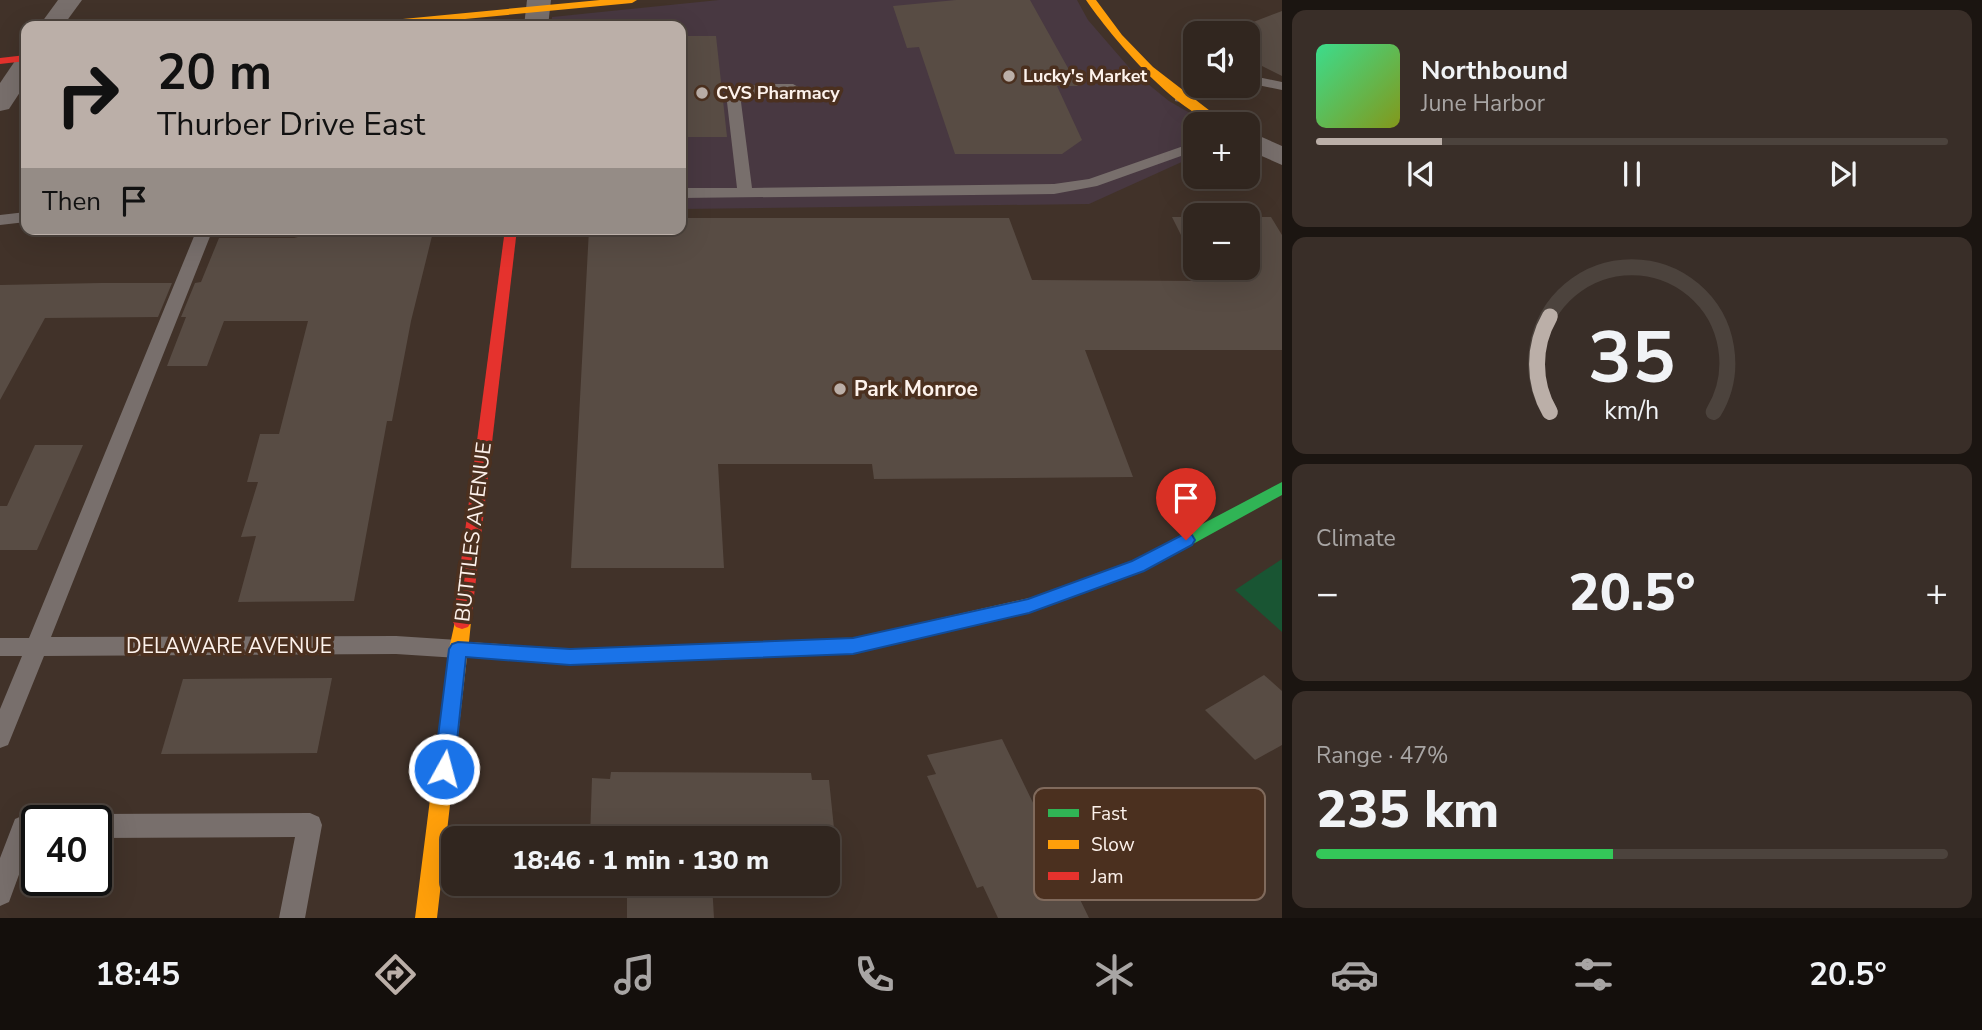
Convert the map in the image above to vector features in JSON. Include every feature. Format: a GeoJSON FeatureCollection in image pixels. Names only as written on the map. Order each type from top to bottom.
{"type":"FeatureCollection","features":[{"type":"Feature","properties":{"kind":"street"},"geometry":{"type":"LineString","coordinates":[[55,21],[70,0]]}},
{"type":"Feature","properties":{"kind":"street"},"geometry":{"type":"LineString","coordinates":[[425,21],[538,12],[632,0]]}},
{"type":"Feature","properties":{"kind":"street"},"geometry":{"type":"LineString","coordinates":[[1091,0],[1143,69],[1202,112]]}},
{"type":"Feature","properties":{"kind":"street"},"geometry":{"type":"LineString","coordinates":[[0,61],[21,61]]}},
{"type":"Feature","properties":{"kind":"street"},"geometry":{"type":"LineString","coordinates":[[0,103],[21,69]]}},
{"type":"Feature","properties":{"kind":"street"},"geometry":{"type":"LineString","coordinates":[[1260,145],[1282,157]]}},
{"type":"Feature","properties":{"kind":"street","name":"BUTTLES AVENUE"},"geometry":{"type":"LineString","coordinates":[[426,918],[510,235]]}},
{"type":"Feature","properties":{"kind":"street"},"geometry":{"type":"LineString","coordinates":[[458,649],[570,657],[853,646],[886,640],[1029,606],[1138,566],[1282,488]]}},
{"type":"Feature","properties":{"kind":"lane"},"geometry":{"type":"LineString","coordinates":[[1260,81],[1282,86]]}},
{"type":"Feature","properties":{"kind":"lane"},"geometry":{"type":"LineString","coordinates":[[745,192],[734,102],[737,95],[745,91],[793,88]]}},
{"type":"Feature","properties":{"kind":"lane"},"geometry":{"type":"LineString","coordinates":[[686,193],[1054,189],[1092,183],[1183,150]]}},
{"type":"Feature","properties":{"kind":"lane"},"geometry":{"type":"LineString","coordinates":[[0,220],[21,218]]}},
{"type":"Feature","properties":{"kind":"lane"},"geometry":{"type":"LineString","coordinates":[[0,738],[203,235]]}},
{"type":"Feature","properties":{"kind":"lane","name":"DELAWARE AVENUE"},"geometry":{"type":"LineString","coordinates":[[0,647],[396,645],[458,649]]}},
{"type":"Feature","properties":{"kind":"lane"},"geometry":{"type":"LineString","coordinates":[[112,827],[310,825],[292,918]]}},
{"type":"Feature","properties":{"kind":"lane"},"geometry":{"type":"LineString","coordinates":[[0,893],[21,835]]}},
{"type":"Feature","properties":{"kind":"shaded area"},"geometry":{"type":"Polygon","coordinates":[[[719,0],[1077,0],[1088,20],[1133,72],[1169,101],[1188,112],[1183,112],[1183,161],[1089,204],[686,209],[686,21],[552,21],[552,17],[719,0]]]}},
{"type":"Feature","properties":{"kind":"green space"},"geometry":{"type":"Polygon","coordinates":[[[1282,559],[1282,632],[1235,590],[1282,559]]]}},
{"type":"Feature","properties":{"kind":"building","name":"Lucky's Market"},"geometry":{"type":"Polygon","coordinates":[[[956,0],[1030,0],[1078,86],[1057,86],[1082,140],[1062,154],[955,154],[919,47],[907,48],[893,6],[956,0]]]}},
{"type":"Feature","properties":{"kind":"building"},"geometry":{"type":"Polygon","coordinates":[[[1282,11],[1282,76],[1260,65],[1260,21],[1256,21],[1282,11]]]}},
{"type":"Feature","properties":{"kind":"building","name":"CVS Pharmacy"},"geometry":{"type":"Polygon","coordinates":[[[686,36],[716,36],[727,137],[686,137],[686,36]]]}},
{"type":"Feature","properties":{"kind":"building"},"geometry":{"type":"Polygon","coordinates":[[[1172,217],[1183,217],[1183,239],[1172,217]]]}},
{"type":"Feature","properties":{"kind":"building","name":"Park Monroe"},"geometry":{"type":"Polygon","coordinates":[[[1260,217],[1271,217],[1282,235],[1282,350],[1085,350],[1133,477],[874,479],[872,464],[718,464],[724,568],[571,568],[589,235],[686,235],[686,218],[1009,218],[1032,280],[1260,280],[1260,217]]]}},
{"type":"Feature","properties":{"kind":"building"},"geometry":{"type":"Polygon","coordinates":[[[432,235],[411,321],[392,421],[387,421],[354,601],[238,602],[256,536],[241,537],[258,482],[247,482],[260,434],[279,434],[308,321],[224,321],[207,366],[167,366],[186,317],[181,317],[195,283],[201,282],[219,238],[432,235]]]}},
{"type":"Feature","properties":{"kind":"building"},"geometry":{"type":"Polygon","coordinates":[[[172,283],[158,317],[45,318],[0,400],[0,285],[172,283]]]}},
{"type":"Feature","properties":{"kind":"building"},"geometry":{"type":"Polygon","coordinates":[[[35,445],[83,445],[37,550],[0,550],[0,506],[7,506],[35,445]]]}},
{"type":"Feature","properties":{"kind":"building"},"geometry":{"type":"Polygon","coordinates":[[[1264,675],[1282,691],[1282,745],[1255,760],[1205,710],[1264,675]]]}},
{"type":"Feature","properties":{"kind":"building"},"geometry":{"type":"Polygon","coordinates":[[[332,678],[317,753],[161,754],[183,679],[332,678]]]}},
{"type":"Feature","properties":{"kind":"building"},"geometry":{"type":"Polygon","coordinates":[[[1002,739],[1034,805],[1034,900],[1080,900],[1089,918],[998,918],[983,886],[977,888],[927,776],[936,774],[927,755],[1002,739]]]}},
{"type":"Feature","properties":{"kind":"building"},"geometry":{"type":"Polygon","coordinates":[[[611,772],[811,773],[812,780],[829,780],[834,826],[590,826],[592,778],[610,779],[611,772]]]}},
{"type":"Feature","properties":{"kind":"building"},"geometry":{"type":"Polygon","coordinates":[[[627,896],[713,896],[714,918],[627,918],[627,896]]]}},
{"type":"Feature","properties":{"kind":"traffic: fast"},"geometry":{"type":"LineString","coordinates":[[1034,604],[1138,566],[1282,488]]}},
{"type":"Feature","properties":{"kind":"traffic: slow"},"geometry":{"type":"LineString","coordinates":[[413,21],[632,0]]}},
{"type":"Feature","properties":{"kind":"traffic: slow"},"geometry":{"type":"LineString","coordinates":[[1091,0],[1133,54],[1183,98],[1203,112]]}},
{"type":"Feature","properties":{"kind":"traffic: slow"},"geometry":{"type":"LineString","coordinates":[[458,649],[570,657],[853,646],[1034,604]]}},
{"type":"Feature","properties":{"kind":"traffic: slow"},"geometry":{"type":"LineString","coordinates":[[426,918],[462,622]]}},
{"type":"Feature","properties":{"kind":"traffic: jam"},"geometry":{"type":"LineString","coordinates":[[0,61],[21,59]]}},
{"type":"Feature","properties":{"kind":"traffic: jam"},"geometry":{"type":"LineString","coordinates":[[462,622],[510,235]]}},
{"type":"Feature","properties":{"kind":"place","name":"Lucky's Market"},"geometry":{"type":"Point","coordinates":[1009,76]}},
{"type":"Feature","properties":{"kind":"place","name":"CVS Pharmacy"},"geometry":{"type":"Point","coordinates":[702,93]}},
{"type":"Feature","properties":{"kind":"place","name":"Park Monroe"},"geometry":{"type":"Point","coordinates":[840,389]}},
{"type":"Feature","properties":{"kind":"route"},"geometry":{"type":"LineString","coordinates":[[444,769],[458,649],[570,657],[853,646],[1029,606],[1138,566],[1186,540]]}}]}
